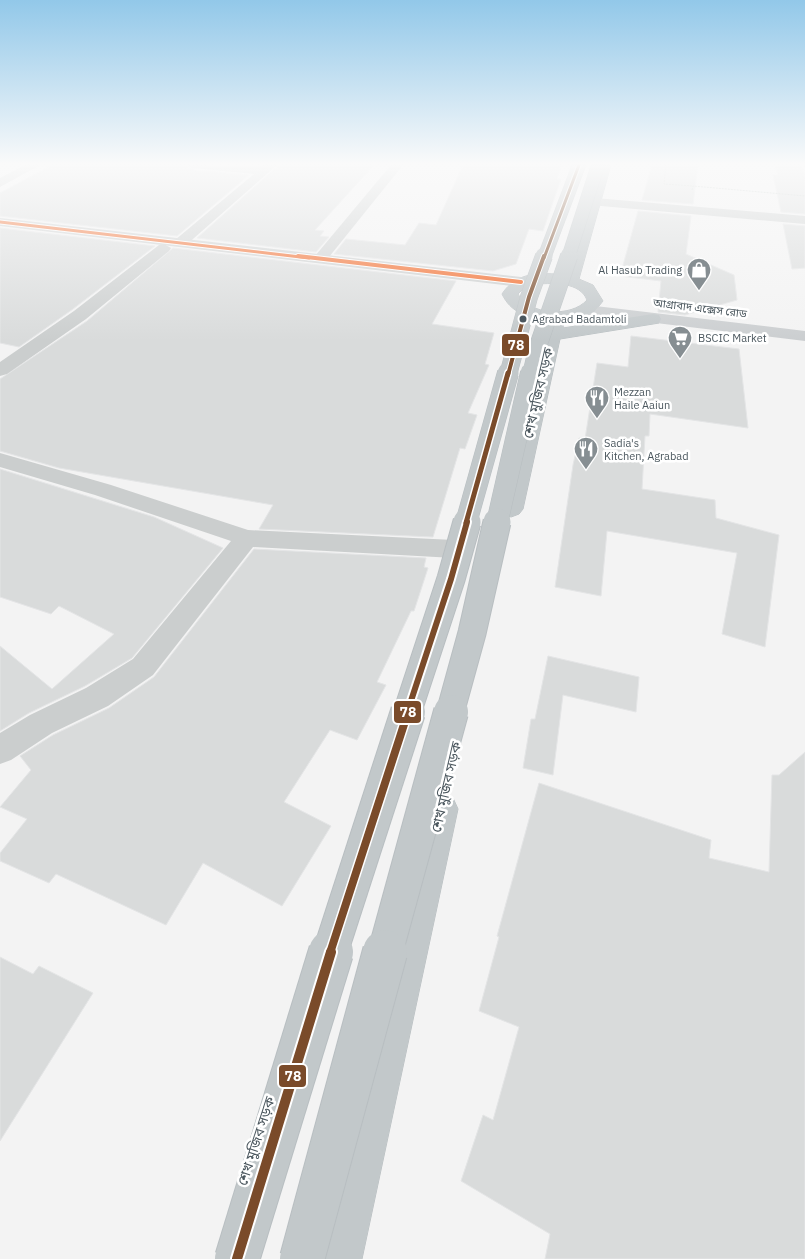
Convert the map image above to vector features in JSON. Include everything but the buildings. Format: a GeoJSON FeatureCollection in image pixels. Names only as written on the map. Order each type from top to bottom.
{"type":"FeatureCollection","features":[{"type":"Feature","properties":{"kind":"highway"},"geometry":{"type":"LineString","coordinates":[[237,1259],[354,876],[451,580],[529,297],[557,224]]}},
{"type":"Feature","properties":{"kind":"highway"},"geometry":{"type":"LineString","coordinates":[[558,224],[538,278],[519,294],[573,314],[653,319]]}},
{"type":"Feature","properties":{"kind":"highway"},"geometry":{"type":"LineString","coordinates":[[302,1259],[472,633],[537,349],[579,224]]}},
{"type":"Feature","properties":{"kind":"highway"},"geometry":{"type":"LineString","coordinates":[[571,281],[588,224]]}},
{"type":"Feature","properties":{"kind":"highway"},"geometry":{"type":"LineString","coordinates":[[538,278],[571,281],[590,290],[573,314]]}},
{"type":"Feature","properties":{"kind":"highway","name":"শেখ মুজিব সড়ক"},"geometry":{"type":"LineString","coordinates":[[219,1259],[230,1219],[454,549],[519,294]]}},
{"type":"Feature","properties":{"kind":"highway","name":"শেখ মুজিব সড়ক"},"geometry":{"type":"LineString","coordinates":[[337,1259],[573,314]]}},
{"type":"Feature","properties":{"kind":"main road","name":"আগ্রাবাদ এক্সেস রোড"},"geometry":{"type":"LineString","coordinates":[[573,314],[653,319],[805,336]]}},
{"type":"Feature","properties":{"kind":"main road","name":"আগ্রাবাদ এক্সেস রোড"},"geometry":{"type":"LineString","coordinates":[[573,314],[805,321]]}},
{"type":"Feature","properties":{"kind":"street"},"geometry":{"type":"LineString","coordinates":[[15,224],[320,259],[519,294]]}},
{"type":"Feature","properties":{"kind":"street"},"geometry":{"type":"LineString","coordinates":[[180,243],[202,224]]}},
{"type":"Feature","properties":{"kind":"street"},"geometry":{"type":"LineString","coordinates":[[320,259],[349,224]]}},
{"type":"Feature","properties":{"kind":"street"},"geometry":{"type":"LineString","coordinates":[[0,230],[164,248],[519,294]]}},
{"type":"Feature","properties":{"kind":"street"},"geometry":{"type":"LineString","coordinates":[[0,370],[80,315],[164,248]]}},
{"type":"Feature","properties":{"kind":"street"},"geometry":{"type":"LineString","coordinates":[[0,460],[104,490],[247,538],[454,549]]}},
{"type":"Feature","properties":{"kind":"street"},"geometry":{"type":"LineString","coordinates":[[0,750],[41,724],[97,697],[143,667],[247,538]]}},
{"type":"Feature","properties":{"kind":"transit line"},"geometry":{"type":"LineString","coordinates":[[15,224],[521,282]]}},
{"type":"Feature","properties":{"kind":"transit line","name":"78"},"geometry":{"type":"LineString","coordinates":[[237,1259],[354,876],[451,579],[529,297],[557,224]]}},
{"type":"Feature","properties":{"kind":"place","name":"Al Hasub Trading"},"geometry":{"type":"Point","coordinates":[699,291]}},
{"type":"Feature","properties":{"kind":"place","name":"Agrabad Badamtoli"},"geometry":{"type":"Point","coordinates":[523,319]}},
{"type":"Feature","properties":{"kind":"place","name":"BSCIC Market"},"geometry":{"type":"Point","coordinates":[680,359]}},
{"type":"Feature","properties":{"kind":"place","name":"Mezzan Haile Aaiun"},"geometry":{"type":"Point","coordinates":[597,419]}},
{"type":"Feature","properties":{"kind":"place","name":"Sadia's Kitchen, Agrabad"},"geometry":{"type":"Point","coordinates":[586,470]}}]}
